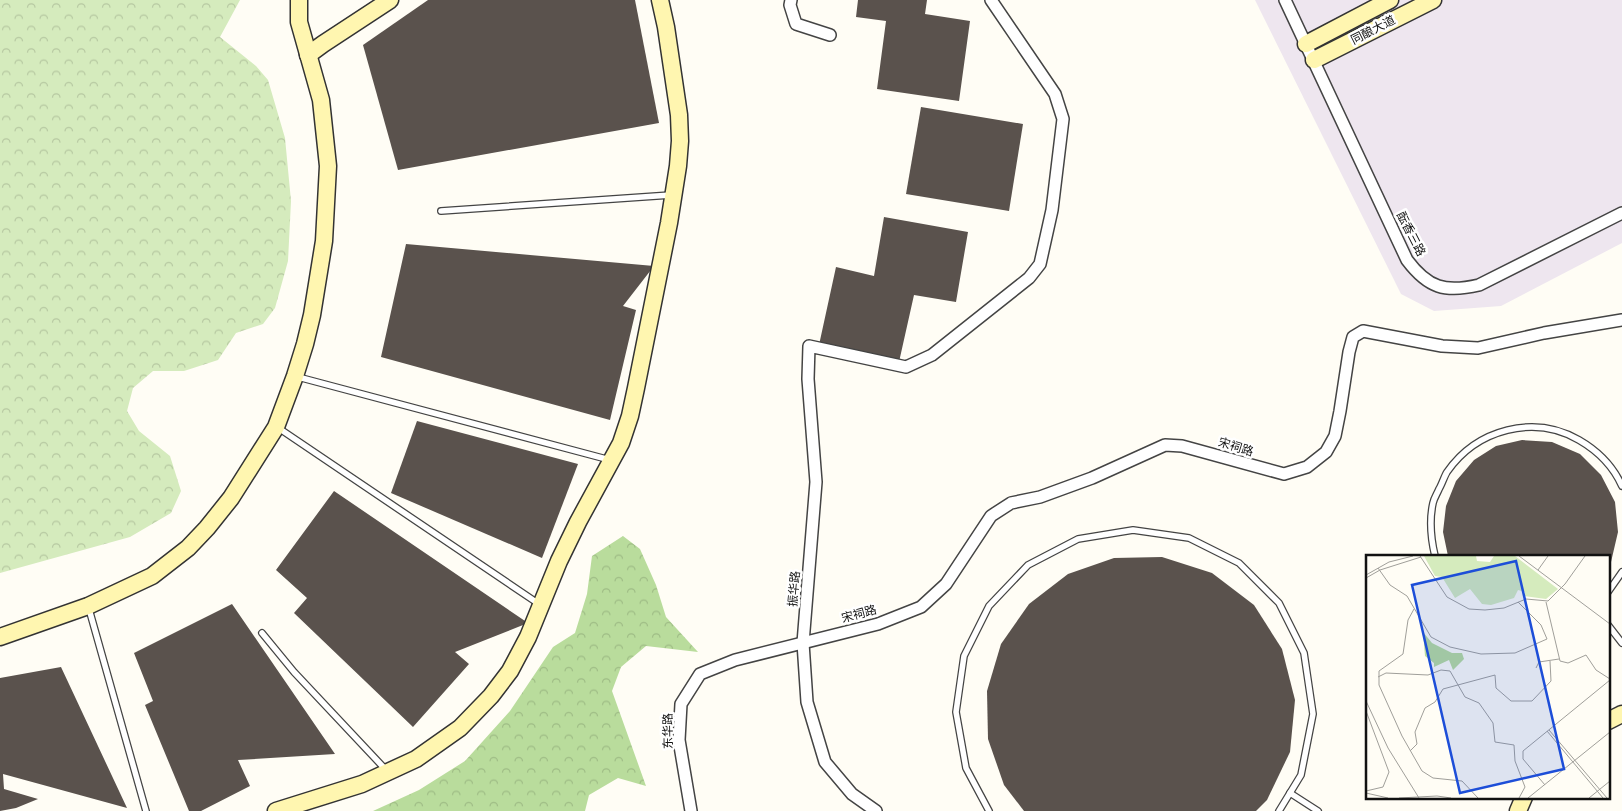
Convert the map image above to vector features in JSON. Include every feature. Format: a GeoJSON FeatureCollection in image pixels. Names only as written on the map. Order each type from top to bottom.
{"type":"FeatureCollection","features":[{"type":"Feature","properties":{"kind":"street"},"geometry":{"type":"LineString","coordinates":[[0,637],[88,606],[152,576],[188,548],[207,528],[231,498],[276,427],[296,376],[312,315],[324,241],[328,166],[321,100],[299,22],[299,0]]}},
{"type":"Feature","properties":{"kind":"street"},"geometry":{"type":"LineString","coordinates":[[308,56],[390,0]]}},
{"type":"Feature","properties":{"kind":"street"},"geometry":{"type":"LineString","coordinates":[[276,811],[362,784],[416,759],[460,728],[492,696],[510,671],[524,645],[574,530],[621,443],[630,416],[673,195],[680,141],[679,115],[666,27],[660,0]]}},
{"type":"Feature","properties":{"kind":"street"},"geometry":{"type":"LineString","coordinates":[[791,0],[790,5],[796,24],[830,35]]}},
{"type":"Feature","properties":{"kind":"street","name":"振华路"},"geometry":{"type":"LineString","coordinates":[[876,811],[852,794],[825,762],[807,702],[803,643],[816,482],[808,379],[809,346],[906,367],[932,355],[1030,278],[1040,264],[1052,210],[1063,119],[1055,94],[991,0]]}},
{"type":"Feature","properties":{"kind":"street","name":"酝香三路"},"geometry":{"type":"LineString","coordinates":[[1285,0],[1407,260],[1417,274],[1430,284],[1444,288],[1462,289],[1479,285],[1622,213]]}},
{"type":"Feature","properties":{"kind":"street","name":"同酿大道"},"geometry":{"type":"LineString","coordinates":[[1306,44],[1390,0]]}},
{"type":"Feature","properties":{"kind":"street","name":"同酿大道"},"geometry":{"type":"LineString","coordinates":[[1314,60],[1433,0]]}},
{"type":"Feature","properties":{"kind":"street","name":"宋祠路"},"geometry":{"type":"LineString","coordinates":[[803,643],[878,624],[921,607],[946,584],[991,516],[1011,503],[1040,497],[1083,481],[1165,445],[1182,446],[1284,474],[1306,467],[1326,452],[1335,436],[1349,352],[1353,337],[1363,330],[1442,346],[1478,348],[1544,333],[1622,320]]}},
{"type":"Feature","properties":{"kind":"street","name":"东华路"},"geometry":{"type":"LineString","coordinates":[[691,811],[679,740],[681,704],[700,674],[734,660],[803,643]]}},
{"type":"Feature","properties":{"kind":"street"},"geometry":{"type":"LineString","coordinates":[[1610,720],[1622,714]]}},
{"type":"Feature","properties":{"kind":"street"},"geometry":{"type":"LineString","coordinates":[[1518,811],[1524,798]]}},
{"type":"Feature","properties":{"kind":"lane"},"geometry":{"type":"LineString","coordinates":[[441,211],[673,195]]}},
{"type":"Feature","properties":{"kind":"lane"},"geometry":{"type":"LineString","coordinates":[[296,376],[611,461]]}},
{"type":"Feature","properties":{"kind":"lane"},"geometry":{"type":"LineString","coordinates":[[1435,555],[1430,537],[1433,503],[1447,472],[1470,448],[1499,432],[1532,426],[1566,432],[1595,449],[1617,474],[1622,486]]}},
{"type":"Feature","properties":{"kind":"lane"},"geometry":{"type":"LineString","coordinates":[[276,427],[541,605]]}},
{"type":"Feature","properties":{"kind":"lane"},"geometry":{"type":"LineString","coordinates":[[989,811],[966,768],[956,712],[964,656],[989,606],[1028,565],[1045,556],[1078,539],[1133,530],[1189,538],[1239,563],[1279,603],[1304,653],[1313,714],[1301,775],[1279,811]]}},
{"type":"Feature","properties":{"kind":"lane"},"geometry":{"type":"LineString","coordinates":[[1610,589],[1622,572]]}},
{"type":"Feature","properties":{"kind":"lane"},"geometry":{"type":"LineString","coordinates":[[88,606],[146,811]]}},
{"type":"Feature","properties":{"kind":"lane"},"geometry":{"type":"LineString","coordinates":[[1610,628],[1622,643]]}},
{"type":"Feature","properties":{"kind":"lane"},"geometry":{"type":"LineString","coordinates":[[262,634],[294,672],[388,773]]}},
{"type":"Feature","properties":{"kind":"lane"},"geometry":{"type":"LineString","coordinates":[[1290,793],[1318,811]]}},
{"type":"Feature","properties":{"kind":"shaded area"},"geometry":{"type":"Polygon","coordinates":[[[1255,0],[1622,0],[1622,243],[1501,306],[1434,311],[1401,294],[1255,0]]]}},
{"type":"Feature","properties":{"kind":"green space"},"geometry":{"type":"Polygon","coordinates":[[[0,0],[240,0],[220,37],[256,66],[268,80],[285,138],[291,201],[288,261],[275,308],[263,324],[236,333],[218,360],[184,371],[153,371],[133,388],[127,411],[139,431],[170,456],[181,491],[171,513],[130,537],[0,573],[0,0]]]}},
{"type":"Feature","properties":{"kind":"green space"},"geometry":{"type":"Polygon","coordinates":[[[623,536],[640,549],[656,585],[666,617],[698,652],[646,646],[621,667],[612,691],[646,786],[618,778],[589,795],[585,811],[373,811],[419,790],[465,761],[510,711],[553,647],[575,633],[587,594],[592,556],[623,536]]]}},
{"type":"Feature","properties":{"kind":"building"},"geometry":{"type":"Polygon","coordinates":[[[428,0],[635,0],[659,123],[398,170],[363,45],[428,0]]]}},
{"type":"Feature","properties":{"kind":"building"},"geometry":{"type":"Polygon","coordinates":[[[858,0],[927,0],[925,14],[970,21],[959,101],[877,89],[886,21],[856,17],[858,0]]]}},
{"type":"Feature","properties":{"kind":"building"},"geometry":{"type":"Polygon","coordinates":[[[921,107],[1023,124],[1009,211],[906,194],[921,107]]]}},
{"type":"Feature","properties":{"kind":"building"},"geometry":{"type":"Polygon","coordinates":[[[884,217],[968,232],[956,302],[914,295],[899,362],[819,345],[836,267],[874,276],[884,217]]]}},
{"type":"Feature","properties":{"kind":"building"},"geometry":{"type":"Polygon","coordinates":[[[406,244],[654,266],[623,306],[636,310],[610,420],[381,357],[406,244]]]}},
{"type":"Feature","properties":{"kind":"building"},"geometry":{"type":"Polygon","coordinates":[[[417,421],[578,464],[542,558],[391,493],[417,421]]]}},
{"type":"Feature","properties":{"kind":"building"},"geometry":{"type":"Polygon","coordinates":[[[1522,440],[1552,442],[1580,454],[1601,475],[1615,502],[1618,532],[1610,563],[1610,555],[1448,555],[1443,532],[1446,506],[1456,481],[1474,460],[1496,446],[1522,440]]]}},
{"type":"Feature","properties":{"kind":"building"},"geometry":{"type":"Polygon","coordinates":[[[334,491],[528,623],[455,652],[469,664],[413,727],[294,613],[307,598],[276,570],[334,491]]]}},
{"type":"Feature","properties":{"kind":"building"},"geometry":{"type":"Polygon","coordinates":[[[1162,557],[1212,573],[1254,605],[1282,649],[1295,700],[1290,752],[1267,800],[1256,811],[1024,811],[1004,785],[988,739],[987,691],[1001,644],[1029,604],[1068,574],[1114,558],[1162,557]]]}},
{"type":"Feature","properties":{"kind":"building"},"geometry":{"type":"Polygon","coordinates":[[[232,604],[335,754],[238,760],[250,786],[201,811],[189,811],[145,705],[153,701],[134,653],[232,604]]]}},
{"type":"Feature","properties":{"kind":"building"},"geometry":{"type":"Polygon","coordinates":[[[61,667],[127,808],[3,774],[4,789],[38,799],[16,808],[0,811],[0,678],[61,667]]]}}]}
